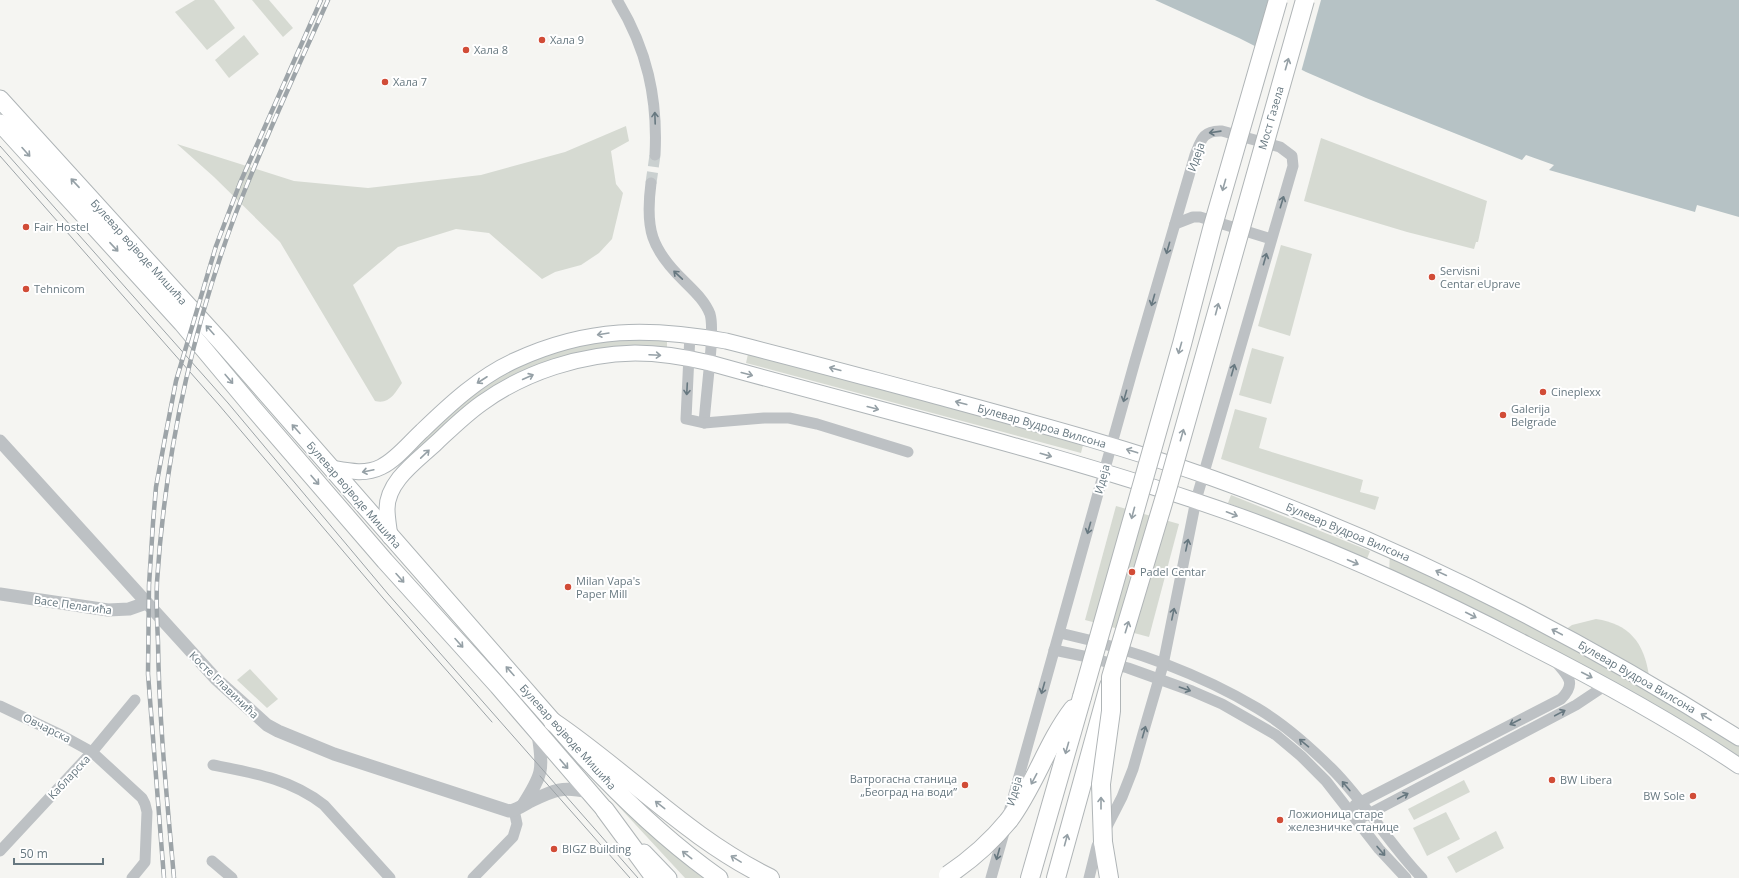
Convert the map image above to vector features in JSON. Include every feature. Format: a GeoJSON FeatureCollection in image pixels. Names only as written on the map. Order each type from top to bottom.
{"type":"FeatureCollection","features":[{"type":"Feature","properties":{"kind":"highway"},"geometry":{"type":"LineString","coordinates":[[1030,878],[1182,344],[1212,229],[1278,0]]}},
{"type":"Feature","properties":{"kind":"highway","name":"Мост Газела"},"geometry":{"type":"LineString","coordinates":[[1056,878],[1111,677],[1168,486],[1305,0]]}},
{"type":"Feature","properties":{"kind":"highway"},"geometry":{"type":"LineString","coordinates":[[1109,878],[1103,842],[1101,804],[1103,765],[1111,711],[1111,677]]}},
{"type":"Feature","properties":{"kind":"highway"},"geometry":{"type":"LineString","coordinates":[[944,877],[969,861],[992,840],[1020,805],[1059,730],[1082,697]]}},
{"type":"Feature","properties":{"kind":"highway"},"geometry":{"type":"LineString","coordinates":[[553,722],[590,748],[644,793],[702,837],[745,865],[770,878]]}},
{"type":"Feature","properties":{"kind":"highway"},"geometry":{"type":"LineString","coordinates":[[605,810],[655,878]]}},
{"type":"Feature","properties":{"kind":"main road","name":"Булевар војводе Мишића"},"geometry":{"type":"LineString","coordinates":[[0,99],[222,343],[390,537],[584,757],[632,807],[678,848],[719,878]]}},
{"type":"Feature","properties":{"kind":"main road","name":"Булевар војводе Мишића"},"geometry":{"type":"LineString","coordinates":[[0,123],[182,323],[339,507],[498,686],[538,735],[605,810],[669,878]]}},
{"type":"Feature","properties":{"kind":"main road","name":"Булевар Вудроа Вилсона"},"geometry":{"type":"LineString","coordinates":[[331,468],[356,473],[382,467],[444,409],[475,384],[515,360],[554,345],[591,336],[625,332],[648,331],[690,334],[711,338],[752,347],[1112,445],[1203,475],[1322,521],[1467,585],[1663,690],[1739,738]]}},
{"type":"Feature","properties":{"kind":"main road","name":"Булевар Вудроа Вилсона"},"geometry":{"type":"LineString","coordinates":[[390,537],[388,504],[393,488],[397,482],[455,425],[503,389],[538,373],[572,362],[592,358],[636,353],[671,355],[689,358],[710,362],[1104,472],[1196,500],[1309,543],[1389,576],[1446,602],[1606,685],[1739,766]]}},
{"type":"Feature","properties":{"kind":"street"},"geometry":{"type":"LineString","coordinates":[[617,0],[637,37],[650,82],[655,106],[654,155]]}},
{"type":"Feature","properties":{"kind":"street","name":"Идеја"},"geometry":{"type":"LineString","coordinates":[[991,878],[1104,472],[1195,155],[1202,138],[1206,134],[1214,130],[1222,131],[1280,147],[1292,156],[1293,166],[1196,500],[1159,679],[1133,769],[1122,797],[1097,846],[1089,878]]}},
{"type":"Feature","properties":{"kind":"street"},"geometry":{"type":"LineString","coordinates":[[650,183],[648,204],[649,218],[656,245],[664,261],[694,290],[704,303],[711,320],[710,362],[704,423]]}},
{"type":"Feature","properties":{"kind":"street"},"geometry":{"type":"LineString","coordinates":[[1175,224],[1193,217],[1200,217],[1271,239]]}},
{"type":"Feature","properties":{"kind":"street"},"geometry":{"type":"LineString","coordinates":[[690,334],[686,419],[704,423],[764,418],[789,418],[817,424],[908,452]]}},
{"type":"Feature","properties":{"kind":"street","name":"Косте Главинића"},"geometry":{"type":"LineString","coordinates":[[0,442],[95,545],[146,604],[216,679],[257,717],[278,731],[334,754],[501,809],[518,808]]}},
{"type":"Feature","properties":{"kind":"street","name":"Васе Пелагића"},"geometry":{"type":"LineString","coordinates":[[0,594],[108,610],[129,609],[146,604]]}},
{"type":"Feature","properties":{"kind":"street"},"geometry":{"type":"LineString","coordinates":[[1060,632],[1092,640],[1207,682],[1257,708],[1280,723],[1307,745],[1333,770],[1360,802],[1391,843],[1422,878]]}},
{"type":"Feature","properties":{"kind":"street"},"geometry":{"type":"LineString","coordinates":[[1054,650],[1088,657],[1128,668],[1159,679],[1222,704],[1276,735],[1301,756],[1326,781],[1379,849],[1406,878]]}},
{"type":"Feature","properties":{"kind":"street"},"geometry":{"type":"LineString","coordinates":[[1348,809],[1561,699],[1571,684],[1569,678],[1552,657]]}},
{"type":"Feature","properties":{"kind":"street"},"geometry":{"type":"LineString","coordinates":[[1357,820],[1576,705],[1606,685]]}},
{"type":"Feature","properties":{"kind":"street","name":"Кабларска"},"geometry":{"type":"LineString","coordinates":[[0,851],[92,752],[135,700]]}},
{"type":"Feature","properties":{"kind":"street","name":"Овчарска"},"geometry":{"type":"LineString","coordinates":[[0,706],[61,735],[92,752],[142,798],[147,812],[144,862],[132,878]]}},
{"type":"Feature","properties":{"kind":"street"},"geometry":{"type":"LineString","coordinates":[[473,878],[513,837],[517,824],[518,808],[534,788],[541,769],[541,753],[538,735]]}},
{"type":"Feature","properties":{"kind":"street"},"geometry":{"type":"LineString","coordinates":[[213,765],[282,780],[314,797],[324,805],[390,878]]}},
{"type":"Feature","properties":{"kind":"street"},"geometry":{"type":"LineString","coordinates":[[518,808],[559,789],[574,789],[589,792]]}},
{"type":"Feature","properties":{"kind":"street"},"geometry":{"type":"LineString","coordinates":[[212,861],[232,878]]}},
{"type":"Feature","properties":{"kind":"shaded area"},"geometry":{"type":"Polygon","coordinates":[[[195,0],[214,0],[235,28],[207,50],[175,12],[195,0]]]}},
{"type":"Feature","properties":{"kind":"shaded area"},"geometry":{"type":"Polygon","coordinates":[[[252,0],[269,0],[293,28],[283,37],[252,0]]]}},
{"type":"Feature","properties":{"kind":"shaded area"},"geometry":{"type":"Polygon","coordinates":[[[1155,0],[1739,0],[1739,217],[1697,205],[1695,212],[1549,170],[1554,165],[1526,155],[1522,160],[1366,98],[1306,72],[1239,38],[1155,0]]]}},
{"type":"Feature","properties":{"kind":"shaded area"},"geometry":{"type":"Polygon","coordinates":[[[244,35],[259,54],[229,78],[215,60],[244,35]]]}},
{"type":"Feature","properties":{"kind":"shaded area"},"geometry":{"type":"Polygon","coordinates":[[[626,126],[629,141],[611,151],[616,184],[623,193],[612,239],[599,253],[581,265],[555,272],[542,279],[489,233],[456,229],[398,247],[353,285],[402,383],[397,391],[388,400],[380,402],[375,401],[280,242],[214,177],[177,144],[294,181],[368,188],[481,175],[565,152],[626,126]]]}},
{"type":"Feature","properties":{"kind":"shaded area"},"geometry":{"type":"Polygon","coordinates":[[[1321,138],[1487,201],[1478,242],[1476,242],[1474,249],[1407,232],[1304,201],[1321,138]]]}},
{"type":"Feature","properties":{"kind":"shaded area"},"geometry":{"type":"Polygon","coordinates":[[[1281,245],[1312,254],[1290,336],[1258,326],[1281,245]]]}},
{"type":"Feature","properties":{"kind":"shaded area"},"geometry":{"type":"Polygon","coordinates":[[[667,338],[667,347],[614,347],[536,367],[406,465],[402,459],[469,398],[513,367],[554,351],[608,339],[667,338]]]}},
{"type":"Feature","properties":{"kind":"shaded area"},"geometry":{"type":"Polygon","coordinates":[[[1252,348],[1284,357],[1271,404],[1239,395],[1252,348]]]}},
{"type":"Feature","properties":{"kind":"shaded area"},"geometry":{"type":"Polygon","coordinates":[[[748,354],[1084,441],[1081,453],[746,363],[748,354]]]}},
{"type":"Feature","properties":{"kind":"shaded area"},"geometry":{"type":"Polygon","coordinates":[[[1235,409],[1267,418],[1259,448],[1363,480],[1360,492],[1379,497],[1375,510],[1221,459],[1235,409]]]}},
{"type":"Feature","properties":{"kind":"shaded area"},"geometry":{"type":"Polygon","coordinates":[[[1231,495],[1370,551],[1367,559],[1228,503],[1231,495]]]}},
{"type":"Feature","properties":{"kind":"shaded area","name":"Padel Centar"},"geometry":{"type":"Polygon","coordinates":[[[1116,506],[1179,524],[1149,637],[1085,620],[1116,506]]]}},
{"type":"Feature","properties":{"kind":"shaded area"},"geometry":{"type":"Polygon","coordinates":[[[1390,550],[1739,738],[1739,766],[1389,576],[1390,550]]]}},
{"type":"Feature","properties":{"kind":"shaded area"},"geometry":{"type":"Polygon","coordinates":[[[1596,619],[1608,621],[1618,625],[1633,637],[1639,644],[1643,653],[1649,676],[1565,630],[1572,625],[1596,619]]]}},
{"type":"Feature","properties":{"kind":"shaded area"},"geometry":{"type":"Polygon","coordinates":[[[250,669],[278,699],[267,708],[237,680],[250,669]]]}},
{"type":"Feature","properties":{"kind":"shaded area"},"geometry":{"type":"Polygon","coordinates":[[[1464,780],[1470,792],[1414,820],[1408,809],[1464,780]]]}},
{"type":"Feature","properties":{"kind":"shaded area"},"geometry":{"type":"Polygon","coordinates":[[[597,783],[686,865],[703,878],[685,878],[597,783]]]}},
{"type":"Feature","properties":{"kind":"shaded area"},"geometry":{"type":"Polygon","coordinates":[[[1446,812],[1460,839],[1427,856],[1413,828],[1446,812]]]}},
{"type":"Feature","properties":{"kind":"shaded area"},"geometry":{"type":"Polygon","coordinates":[[[1496,831],[1504,848],[1456,873],[1447,857],[1496,831]]]}},
{"type":"Feature","properties":{"kind":"pier"},"geometry":{"type":"Polygon","coordinates":[[[1275,0],[1321,0],[1301,72],[1260,51],[1275,0]]]}},
{"type":"Feature","properties":{"kind":"tunnel"},"geometry":{"type":"LineString","coordinates":[[651,183],[655,155]]}},
{"type":"Feature","properties":{"kind":"tram line"},"geometry":{"type":"LineString","coordinates":[[0,146],[228,403],[388,594],[638,878]]}},
{"type":"Feature","properties":{"kind":"tram line"},"geometry":{"type":"LineString","coordinates":[[0,156],[219,405],[383,598],[492,722]]}},
{"type":"Feature","properties":{"kind":"tram line"},"geometry":{"type":"LineString","coordinates":[[540,776],[630,878]]}},
{"type":"Feature","properties":{"kind":"railway"},"geometry":{"type":"LineString","coordinates":[[164,878],[148,674],[149,585],[156,487],[176,381],[216,246],[240,183],[321,0]]}},
{"type":"Feature","properties":{"kind":"railway"},"geometry":{"type":"LineString","coordinates":[[174,878],[162,731],[157,582],[166,489],[182,397],[205,306],[234,218],[256,163],[328,0]]}},
{"type":"Feature","properties":{"kind":"place","name":"Хала 9"},"geometry":{"type":"Point","coordinates":[542,40]}},
{"type":"Feature","properties":{"kind":"place","name":"Хала 8"},"geometry":{"type":"Point","coordinates":[466,50]}},
{"type":"Feature","properties":{"kind":"place","name":"Хала 7"},"geometry":{"type":"Point","coordinates":[385,82]}},
{"type":"Feature","properties":{"kind":"place","name":"Fair Hostel"},"geometry":{"type":"Point","coordinates":[26,227]}},
{"type":"Feature","properties":{"kind":"place","name":"Servisni Centar eUprave"},"geometry":{"type":"Point","coordinates":[1432,277]}},
{"type":"Feature","properties":{"kind":"place","name":"Tehnicom"},"geometry":{"type":"Point","coordinates":[26,289]}},
{"type":"Feature","properties":{"kind":"place","name":"Cineplexx"},"geometry":{"type":"Point","coordinates":[1543,392]}},
{"type":"Feature","properties":{"kind":"place","name":"Galerija Belgrade"},"geometry":{"type":"Point","coordinates":[1503,415]}},
{"type":"Feature","properties":{"kind":"place","name":"Padel Centar"},"geometry":{"type":"Point","coordinates":[1132,572]}},
{"type":"Feature","properties":{"kind":"place","name":"Milan Vapa's Paper Mill"},"geometry":{"type":"Point","coordinates":[568,587]}},
{"type":"Feature","properties":{"kind":"place","name":"BW Libera"},"geometry":{"type":"Point","coordinates":[1552,780]}},
{"type":"Feature","properties":{"kind":"place","name":"Ватрогасна станица „Београд на води”"},"geometry":{"type":"Point","coordinates":[965,785]}},
{"type":"Feature","properties":{"kind":"place","name":"BW Sole"},"geometry":{"type":"Point","coordinates":[1693,796]}},
{"type":"Feature","properties":{"kind":"place","name":"Ложионица старе железничке станице"},"geometry":{"type":"Point","coordinates":[1280,820]}},
{"type":"Feature","properties":{"kind":"place","name":"BIGZ Building"},"geometry":{"type":"Point","coordinates":[554,849]}}]}
